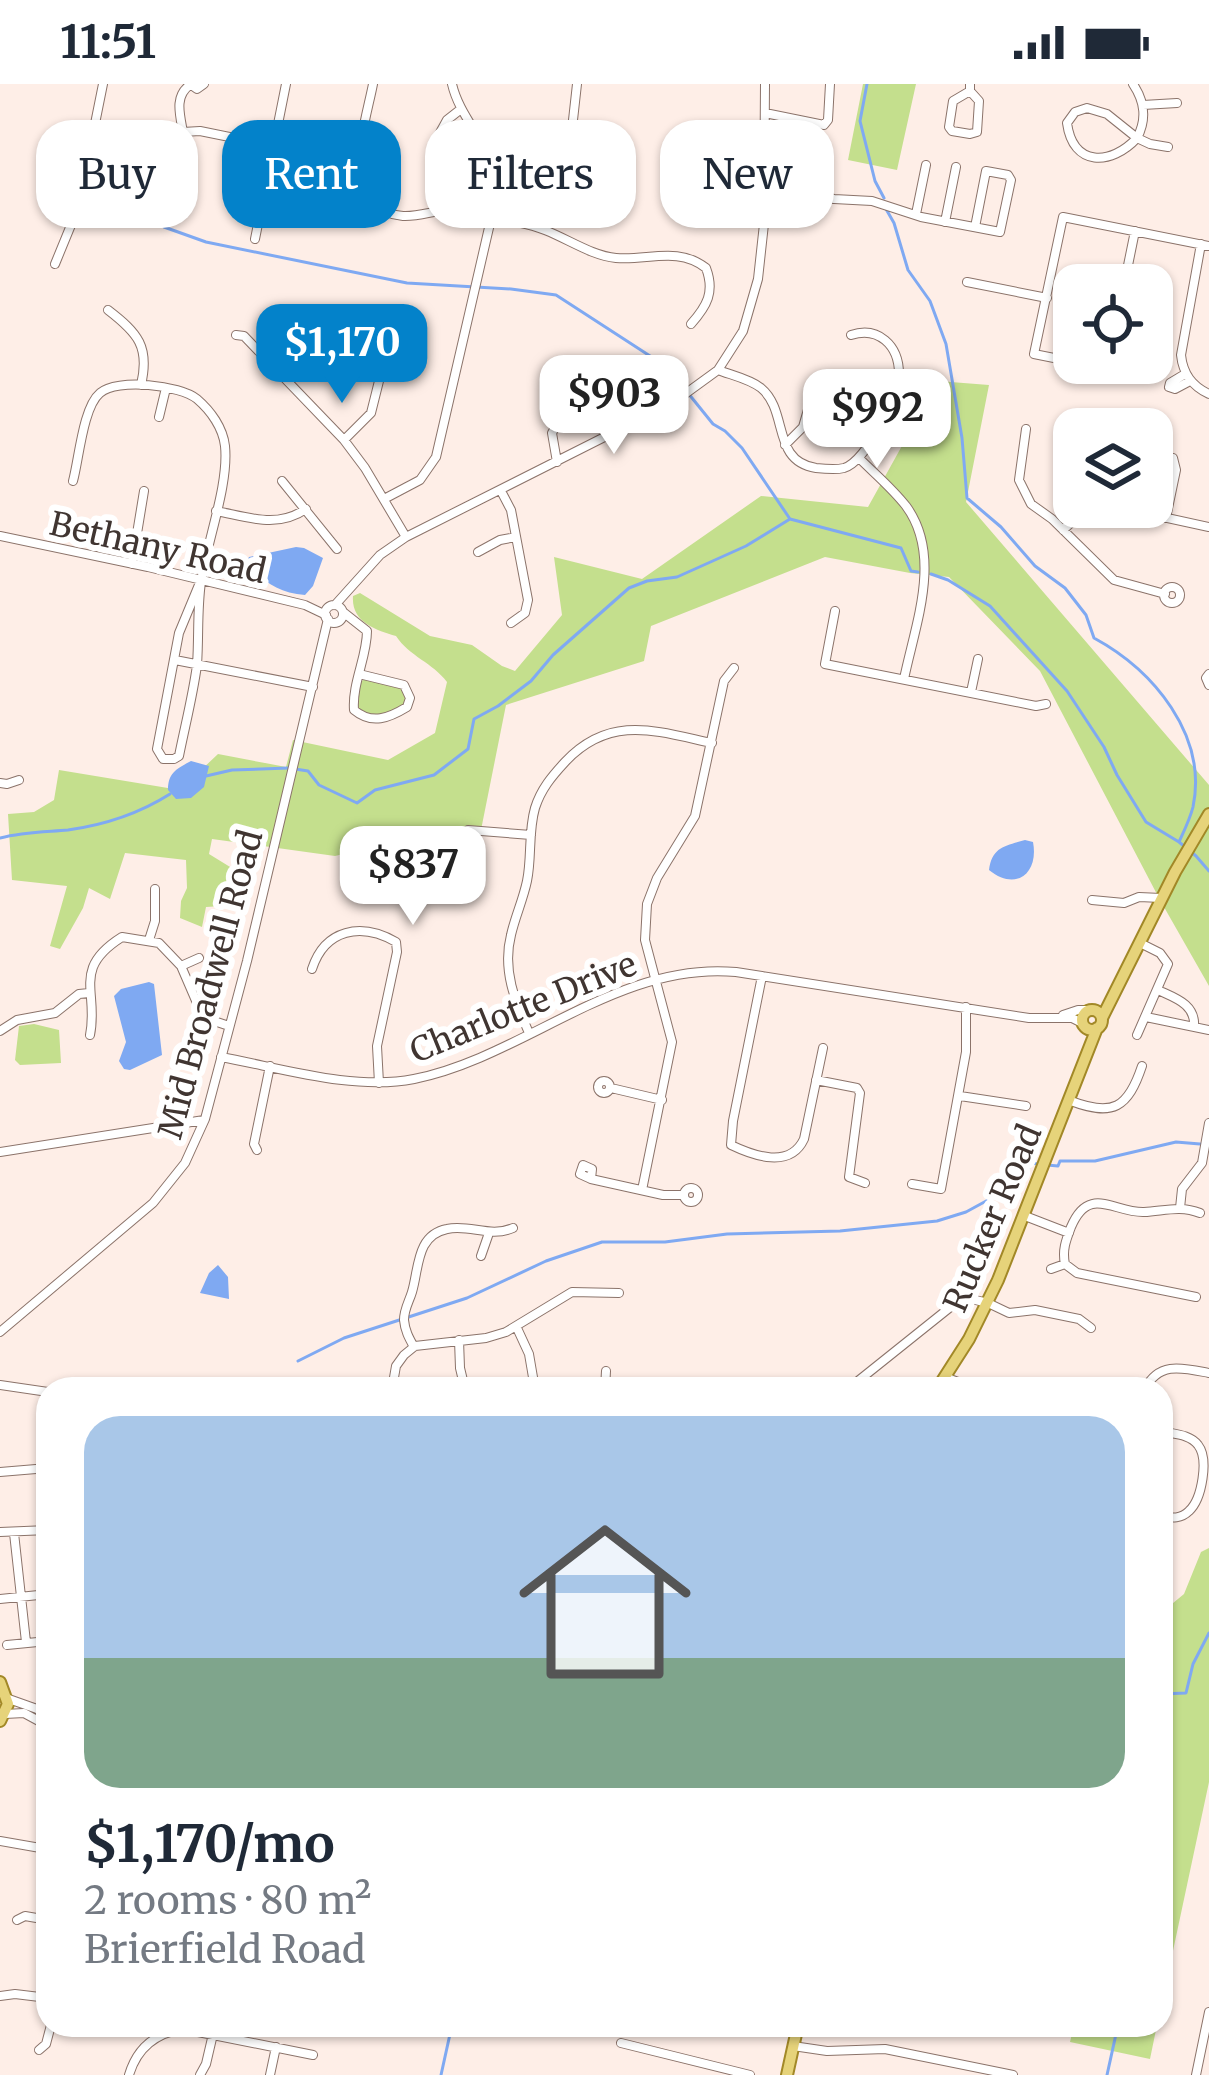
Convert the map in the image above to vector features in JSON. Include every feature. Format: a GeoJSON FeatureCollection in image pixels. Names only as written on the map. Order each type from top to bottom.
{"type":"FeatureCollection","features":[{"type":"Feature","properties":{"kind":"main road","name":"Rucker Road"},"geometry":{"type":"LineString","coordinates":[[945,1377],[988,1304],[1025,1216],[1085,1062],[1095,1017],[1118,987],[1209,814]]}},
{"type":"Feature","properties":{"kind":"main road"},"geometry":{"type":"LineString","coordinates":[[1083,1024],[1083,1016],[1095,1017]]}},
{"type":"Feature","properties":{"kind":"main road","name":"Rucker Road"},"geometry":{"type":"LineString","coordinates":[[1083,1024],[1085,1062]]}},
{"type":"Feature","properties":{"kind":"main road"},"geometry":{"type":"LineString","coordinates":[[0,1682],[8,1705],[2,1717]]}},
{"type":"Feature","properties":{"kind":"main road"},"geometry":{"type":"LineString","coordinates":[[787,2075],[796,2037]]}},
{"type":"Feature","properties":{"kind":"street"},"geometry":{"type":"LineString","coordinates":[[96,120],[103,84]]}},
{"type":"Feature","properties":{"kind":"street"},"geometry":{"type":"LineString","coordinates":[[181,120],[179,106],[188,86],[197,89],[204,84]]}},
{"type":"Feature","properties":{"kind":"street"},"geometry":{"type":"LineString","coordinates":[[279,120],[286,84]]}},
{"type":"Feature","properties":{"kind":"street"},"geometry":{"type":"LineString","coordinates":[[366,120],[373,84]]}},
{"type":"Feature","properties":{"kind":"street"},"geometry":{"type":"LineString","coordinates":[[452,84],[468,120]]}},
{"type":"Feature","properties":{"kind":"street"},"geometry":{"type":"LineString","coordinates":[[573,120],[577,84]]}},
{"type":"Feature","properties":{"kind":"street","name":"Mid Broadwell Road"},"geometry":{"type":"LineString","coordinates":[[765,84],[766,120]]}},
{"type":"Feature","properties":{"kind":"street"},"geometry":{"type":"LineString","coordinates":[[766,113],[824,125],[830,84]]}},
{"type":"Feature","properties":{"kind":"street"},"geometry":{"type":"LineString","coordinates":[[1133,84],[1143,105],[1143,124],[1137,138],[1118,154],[1092,158],[1069,136],[1066,123],[1075,112],[1094,110],[1115,119],[1137,138],[1168,147]]}},
{"type":"Feature","properties":{"kind":"street"},"geometry":{"type":"LineString","coordinates":[[970,87],[980,101],[977,132],[970,134],[949,127],[953,101],[970,87]]}},
{"type":"Feature","properties":{"kind":"street"},"geometry":{"type":"LineString","coordinates":[[1143,105],[1177,103]]}},
{"type":"Feature","properties":{"kind":"street"},"geometry":{"type":"LineString","coordinates":[[447,120],[461,109]]}},
{"type":"Feature","properties":{"kind":"street"},"geometry":{"type":"LineString","coordinates":[[916,214],[926,165]]}},
{"type":"Feature","properties":{"kind":"street"},"geometry":{"type":"LineString","coordinates":[[945,222],[956,166]]}},
{"type":"Feature","properties":{"kind":"street"},"geometry":{"type":"LineString","coordinates":[[834,199],[872,201],[945,222],[1000,232],[1008,175],[986,171],[975,227]]}},
{"type":"Feature","properties":{"kind":"street"},"geometry":{"type":"LineString","coordinates":[[1053,358],[1034,354],[1063,217],[1205,245],[1181,350],[1188,377],[1209,394]]}},
{"type":"Feature","properties":{"kind":"street"},"geometry":{"type":"LineString","coordinates":[[55,264],[70,228]]}},
{"type":"Feature","properties":{"kind":"street"},"geometry":{"type":"LineString","coordinates":[[255,238],[257,228]]}},
{"type":"Feature","properties":{"kind":"street"},"geometry":{"type":"LineString","coordinates":[[384,499],[420,480],[436,457],[489,228]]}},
{"type":"Feature","properties":{"kind":"street"},"geometry":{"type":"LineString","coordinates":[[545,228],[608,257],[675,255],[701,263],[711,290],[691,324]]}},
{"type":"Feature","properties":{"kind":"street","name":"Mid Broadwell Road"},"geometry":{"type":"LineString","coordinates":[[0,1332],[153,1203],[185,1163],[205,1120],[324,642],[349,590],[380,555],[406,537],[674,402],[718,370],[751,312],[763,228]]}},
{"type":"Feature","properties":{"kind":"street"},"geometry":{"type":"LineString","coordinates":[[1128,264],[1135,231]]}},
{"type":"Feature","properties":{"kind":"street"},"geometry":{"type":"LineString","coordinates":[[967,282],[1047,298]]}},
{"type":"Feature","properties":{"kind":"street"},"geometry":{"type":"LineString","coordinates":[[108,310],[139,340],[145,366],[141,385]]}},
{"type":"Feature","properties":{"kind":"street"},"geometry":{"type":"LineString","coordinates":[[718,370],[761,388],[776,413],[784,445],[796,460],[809,467],[844,468],[860,458],[872,440],[899,370],[893,350],[881,336],[868,331],[851,335]]}},
{"type":"Feature","properties":{"kind":"street"},"geometry":{"type":"LineString","coordinates":[[236,334],[244,336],[344,440],[406,537]]}},
{"type":"Feature","properties":{"kind":"street"},"geometry":{"type":"LineString","coordinates":[[279,372],[311,341],[321,338]]}},
{"type":"Feature","properties":{"kind":"street"},"geometry":{"type":"LineString","coordinates":[[344,440],[371,412],[386,353]]}},
{"type":"Feature","properties":{"kind":"street"},"geometry":{"type":"LineString","coordinates":[[73,481],[88,413],[96,397],[115,386],[166,388],[196,399],[221,429],[225,458],[201,580],[197,664],[179,755],[163,759],[157,749],[184,616],[201,580]]}},
{"type":"Feature","properties":{"kind":"street"},"geometry":{"type":"LineString","coordinates":[[159,417],[166,388]]}},
{"type":"Feature","properties":{"kind":"street"},"geometry":{"type":"LineString","coordinates":[[557,462],[552,433],[578,389]]}},
{"type":"Feature","properties":{"kind":"street"},"geometry":{"type":"LineString","coordinates":[[784,445],[802,427],[812,396]]}},
{"type":"Feature","properties":{"kind":"street"},"geometry":{"type":"LineString","coordinates":[[1026,429],[1019,471],[1031,504],[1114,580],[1165,594]]}},
{"type":"Feature","properties":{"kind":"street"},"geometry":{"type":"LineString","coordinates":[[860,458],[905,505],[923,548],[925,575],[904,680]]}},
{"type":"Feature","properties":{"kind":"street"},"geometry":{"type":"LineString","coordinates":[[1173,458],[1173,484]]}},
{"type":"Feature","properties":{"kind":"street"},"geometry":{"type":"LineString","coordinates":[[282,481],[337,549]]}},
{"type":"Feature","properties":{"kind":"street"},"geometry":{"type":"LineString","coordinates":[[501,490],[511,510],[528,607],[512,622]]}},
{"type":"Feature","properties":{"kind":"street"},"geometry":{"type":"LineString","coordinates":[[132,564],[144,491]]}},
{"type":"Feature","properties":{"kind":"street"},"geometry":{"type":"LineString","coordinates":[[216,511],[274,522],[306,509]]}},
{"type":"Feature","properties":{"kind":"street"},"geometry":{"type":"LineString","coordinates":[[1173,519],[1209,527]]}},
{"type":"Feature","properties":{"kind":"street","name":"Bethany Road"},"geometry":{"type":"LineString","coordinates":[[0,536],[337,614]]}},
{"type":"Feature","properties":{"kind":"street"},"geometry":{"type":"LineString","coordinates":[[478,552],[516,537]]}},
{"type":"Feature","properties":{"kind":"street"},"geometry":{"type":"LineString","coordinates":[[836,611],[825,664],[1036,706],[1046,704]]}},
{"type":"Feature","properties":{"kind":"street"},"geometry":{"type":"LineString","coordinates":[[337,614],[367,631],[353,701],[358,713],[380,719],[407,707],[410,698],[404,686],[359,674]]}},
{"type":"Feature","properties":{"kind":"street"},"geometry":{"type":"LineString","coordinates":[[971,692],[977,659]]}},
{"type":"Feature","properties":{"kind":"street"},"geometry":{"type":"LineString","coordinates":[[175,660],[313,686]]}},
{"type":"Feature","properties":{"kind":"street"},"geometry":{"type":"LineString","coordinates":[[642,1190],[672,1042],[645,940],[647,904],[657,878],[695,816],[724,681],[734,668]]}},
{"type":"Feature","properties":{"kind":"street"},"geometry":{"type":"LineString","coordinates":[[1209,674],[1209,685]]}},
{"type":"Feature","properties":{"kind":"street"},"geometry":{"type":"LineString","coordinates":[[529,1033],[513,994],[508,960],[527,878],[535,809],[546,785],[573,754],[617,731],[639,729],[712,743]]}},
{"type":"Feature","properties":{"kind":"street"},"geometry":{"type":"LineString","coordinates":[[0,783],[19,780]]}},
{"type":"Feature","properties":{"kind":"street"},"geometry":{"type":"LineString","coordinates":[[413,869],[468,830],[531,835]]}},
{"type":"Feature","properties":{"kind":"street"},"geometry":{"type":"LineString","coordinates":[[149,940],[155,921],[155,889]]}},
{"type":"Feature","properties":{"kind":"street"},"geometry":{"type":"LineString","coordinates":[[1092,900],[1120,904],[1139,897],[1162,898]]}},
{"type":"Feature","properties":{"kind":"street"},"geometry":{"type":"LineString","coordinates":[[313,969],[326,942],[339,934],[358,932],[396,942],[377,1046],[379,1083]]}},
{"type":"Feature","properties":{"kind":"street"},"geometry":{"type":"LineString","coordinates":[[90,1035],[88,985],[95,963],[106,947],[122,937],[159,943],[181,966],[200,1010],[229,1026]]}},
{"type":"Feature","properties":{"kind":"street"},"geometry":{"type":"LineString","coordinates":[[1137,1035],[1168,964],[1166,957],[1140,943]]}},
{"type":"Feature","properties":{"kind":"street"},"geometry":{"type":"LineString","coordinates":[[181,966],[199,958]]}},
{"type":"Feature","properties":{"kind":"street","name":"Charlotte Drive"},"geometry":{"type":"LineString","coordinates":[[221,1057],[335,1078],[409,1081],[438,1073],[655,978],[717,970],[1038,1020],[1072,1018],[1083,1024]]}},
{"type":"Feature","properties":{"kind":"street"},"geometry":{"type":"LineString","coordinates":[[762,976],[731,1145],[772,1158],[793,1155],[804,1139],[823,1048]]}},
{"type":"Feature","properties":{"kind":"street"},"geometry":{"type":"LineString","coordinates":[[1158,990],[1191,1009],[1194,1027]]}},
{"type":"Feature","properties":{"kind":"street"},"geometry":{"type":"LineString","coordinates":[[0,1031],[17,1020],[56,1013],[79,994],[89,993]]}},
{"type":"Feature","properties":{"kind":"street"},"geometry":{"type":"LineString","coordinates":[[912,1184],[941,1189],[966,1052],[966,1007]]}},
{"type":"Feature","properties":{"kind":"street","name":"Charlotte Drive"},"geometry":{"type":"LineString","coordinates":[[1057,1018],[1078,1010],[1095,1017]]}},
{"type":"Feature","properties":{"kind":"street"},"geometry":{"type":"LineString","coordinates":[[1146,1017],[1209,1030]]}},
{"type":"Feature","properties":{"kind":"street"},"geometry":{"type":"LineString","coordinates":[[256,1150],[270,1066]]}},
{"type":"Feature","properties":{"kind":"street"},"geometry":{"type":"LineString","coordinates":[[1071,1101],[1097,1111],[1120,1105],[1135,1088],[1142,1066]]}},
{"type":"Feature","properties":{"kind":"street"},"geometry":{"type":"LineString","coordinates":[[816,1080],[857,1088],[860,1093],[849,1177],[865,1183]]}},
{"type":"Feature","properties":{"kind":"street"},"geometry":{"type":"LineString","coordinates":[[611,1088],[662,1100]]}},
{"type":"Feature","properties":{"kind":"street"},"geometry":{"type":"LineString","coordinates":[[959,1096],[1026,1106]]}},
{"type":"Feature","properties":{"kind":"street"},"geometry":{"type":"LineString","coordinates":[[0,1152],[205,1120]]}},
{"type":"Feature","properties":{"kind":"street"},"geometry":{"type":"LineString","coordinates":[[1180,1208],[1182,1189],[1202,1163],[1209,1123]]}},
{"type":"Feature","properties":{"kind":"street"},"geometry":{"type":"LineString","coordinates":[[590,1179],[684,1195]]}},
{"type":"Feature","properties":{"kind":"street"},"geometry":{"type":"LineString","coordinates":[[1196,1297],[1076,1273],[1065,1264],[1063,1251],[1079,1213],[1096,1203],[1139,1212],[1180,1208],[1200,1213]]}},
{"type":"Feature","properties":{"kind":"street"},"geometry":{"type":"LineString","coordinates":[[1025,1216],[1069,1233]]}},
{"type":"Feature","properties":{"kind":"street"},"geometry":{"type":"LineString","coordinates":[[414,1347],[405,1330],[405,1310],[426,1243],[448,1228],[489,1233],[514,1228]]}},
{"type":"Feature","properties":{"kind":"street"},"geometry":{"type":"LineString","coordinates":[[481,1256],[489,1233]]}},
{"type":"Feature","properties":{"kind":"street"},"geometry":{"type":"LineString","coordinates":[[1051,1269],[1065,1264]]}},
{"type":"Feature","properties":{"kind":"street"},"geometry":{"type":"LineString","coordinates":[[394,1377],[396,1366],[414,1347],[486,1338],[517,1328],[572,1292],[619,1293]]}},
{"type":"Feature","properties":{"kind":"street"},"geometry":{"type":"LineString","coordinates":[[863,1377],[963,1297],[1009,1313],[1035,1310],[1079,1319],[1091,1328]]}},
{"type":"Feature","properties":{"kind":"street"},"geometry":{"type":"LineString","coordinates":[[517,1328],[533,1377]]}},
{"type":"Feature","properties":{"kind":"street"},"geometry":{"type":"LineString","coordinates":[[459,1340],[462,1377]]}},
{"type":"Feature","properties":{"kind":"street"},"geometry":{"type":"LineString","coordinates":[[1152,1377],[1169,1368],[1209,1373]]}},
{"type":"Feature","properties":{"kind":"street"},"geometry":{"type":"LineString","coordinates":[[606,1371],[606,1377]]}},
{"type":"Feature","properties":{"kind":"street"},"geometry":{"type":"LineString","coordinates":[[0,1385],[36,1390]]}},
{"type":"Feature","properties":{"kind":"street"},"geometry":{"type":"LineString","coordinates":[[1173,1434],[1192,1439],[1204,1463],[1192,1508],[1173,1516]]}},
{"type":"Feature","properties":{"kind":"street"},"geometry":{"type":"LineString","coordinates":[[0,1472],[36,1469]]}},
{"type":"Feature","properties":{"kind":"street"},"geometry":{"type":"LineString","coordinates":[[0,1532],[36,1531]]}},
{"type":"Feature","properties":{"kind":"street"},"geometry":{"type":"LineString","coordinates":[[14,1533],[26,1642]]}},
{"type":"Feature","properties":{"kind":"street"},"geometry":{"type":"LineString","coordinates":[[0,1599],[36,1595]]}},
{"type":"Feature","properties":{"kind":"street"},"geometry":{"type":"LineString","coordinates":[[7,1645],[36,1642]]}},
{"type":"Feature","properties":{"kind":"street"},"geometry":{"type":"LineString","coordinates":[[4,1696],[36,1709]]}},
{"type":"Feature","properties":{"kind":"street"},"geometry":{"type":"LineString","coordinates":[[2,1717],[24,1713],[36,1720]]}},
{"type":"Feature","properties":{"kind":"street"},"geometry":{"type":"LineString","coordinates":[[0,1841],[36,1847]]}},
{"type":"Feature","properties":{"kind":"street"},"geometry":{"type":"LineString","coordinates":[[17,1920],[36,1918]]}},
{"type":"Feature","properties":{"kind":"street"},"geometry":{"type":"LineString","coordinates":[[0,1996],[36,1997]]}},
{"type":"Feature","properties":{"kind":"street"},"geometry":{"type":"LineString","coordinates":[[1196,2075],[1209,2012]]}},
{"type":"Feature","properties":{"kind":"street"},"geometry":{"type":"LineString","coordinates":[[39,2050],[48,2037]]}},
{"type":"Feature","properties":{"kind":"street"},"geometry":{"type":"LineString","coordinates":[[129,2075],[136,2056],[157,2037]]}},
{"type":"Feature","properties":{"kind":"street"},"geometry":{"type":"LineString","coordinates":[[200,2075],[212,2037]]}},
{"type":"Feature","properties":{"kind":"street"},"geometry":{"type":"LineString","coordinates":[[228,2037],[313,2054]]}},
{"type":"Feature","properties":{"kind":"street"},"geometry":{"type":"LineString","coordinates":[[621,2043],[750,2075]]}},
{"type":"Feature","properties":{"kind":"street"},"geometry":{"type":"LineString","coordinates":[[794,2046],[827,2051],[885,2049],[955,2070],[1013,2075]]}},
{"type":"Feature","properties":{"kind":"street"},"geometry":{"type":"LineString","coordinates":[[270,2075],[276,2047]]}},
{"type":"Feature","properties":{"kind":"green space"},"geometry":{"type":"Polygon","coordinates":[[[863,84],[916,84],[897,170],[848,160],[863,84]]]}},
{"type":"Feature","properties":{"kind":"green space"},"geometry":{"type":"Polygon","coordinates":[[[938,381],[989,385],[966,502],[1209,785],[1209,986],[1040,671],[949,577],[825,557],[651,626],[644,661],[506,705],[467,900],[441,895],[417,846],[385,844],[335,856],[212,839],[209,854],[235,870],[223,906],[206,907],[202,927],[180,918],[187,888],[186,860],[125,853],[110,899],[89,888],[60,949],[50,946],[67,886],[12,880],[8,814],[34,812],[54,800],[59,770],[180,790],[218,754],[286,767],[293,740],[388,760],[435,733],[447,682],[396,636],[360,618],[353,596],[360,593],[430,636],[472,645],[515,671],[562,615],[554,557],[642,579],[761,496],[868,507],[938,381]]]}},
{"type":"Feature","properties":{"kind":"green space"},"geometry":{"type":"Polygon","coordinates":[[[365,678],[401,687],[405,704],[382,715],[363,713],[357,696],[365,678]]]}},
{"type":"Feature","properties":{"kind":"green space"},"geometry":{"type":"Polygon","coordinates":[[[19,1026],[59,1030],[61,1063],[20,1065],[15,1060],[19,1026]]]}},
{"type":"Feature","properties":{"kind":"green space"},"geometry":{"type":"Polygon","coordinates":[[[1209,1548],[1209,1782],[1173,1951],[1173,1603],[1184,1594],[1201,1552],[1209,1548]]]}},
{"type":"Feature","properties":{"kind":"green space"},"geometry":{"type":"Polygon","coordinates":[[[1071,2037],[1155,2037],[1150,2059],[1070,2042],[1071,2037]]]}},
{"type":"Feature","properties":{"kind":"water"},"geometry":{"type":"Polygon","coordinates":[[[296,547],[323,558],[305,595],[272,585],[246,563],[249,557],[296,547]]]}},
{"type":"Feature","properties":{"kind":"water"},"geometry":{"type":"Polygon","coordinates":[[[191,761],[209,766],[204,787],[191,798],[176,799],[168,790],[169,779],[191,761]]]}},
{"type":"Feature","properties":{"kind":"water"},"geometry":{"type":"Polygon","coordinates":[[[1025,840],[1033,842],[1034,853],[1023,876],[1008,879],[989,870],[996,852],[1025,840]]]}},
{"type":"Feature","properties":{"kind":"water"},"geometry":{"type":"Polygon","coordinates":[[[154,984],[162,1055],[124,1069],[119,1061],[126,1042],[114,996],[121,989],[154,984]]]}},
{"type":"Feature","properties":{"kind":"water"},"geometry":{"type":"Polygon","coordinates":[[[218,1265],[228,1277],[229,1299],[200,1293],[218,1265]]]}},
{"type":"Feature","properties":{"kind":"waterway"},"geometry":{"type":"LineString","coordinates":[[867,84],[860,121],[884,198]]}},
{"type":"Feature","properties":{"kind":"waterway"},"geometry":{"type":"LineString","coordinates":[[886,209],[908,270],[930,301],[946,344],[967,498],[1035,566],[1065,588],[1086,615],[1094,638],[1136,668],[1171,708],[1184,730],[1195,780],[1193,807],[1179,842],[1209,871]]}},
{"type":"Feature","properties":{"kind":"waterway"},"geometry":{"type":"LineString","coordinates":[[167,228],[206,242],[407,283],[556,295],[667,367],[713,424],[742,448],[790,519]]}},
{"type":"Feature","properties":{"kind":"waterway"},"geometry":{"type":"LineString","coordinates":[[295,769],[308,771],[319,785],[357,803],[375,790],[434,775],[468,749],[474,719],[531,681],[553,655],[629,588],[677,577],[746,546],[790,519],[901,548],[911,571],[918,572]]}},
{"type":"Feature","properties":{"kind":"waterway"},"geometry":{"type":"LineString","coordinates":[[931,574],[990,606],[1067,691],[1146,822],[1179,842]]}},
{"type":"Feature","properties":{"kind":"waterway"},"geometry":{"type":"LineString","coordinates":[[206,776],[289,768]]}},
{"type":"Feature","properties":{"kind":"waterway"},"geometry":{"type":"LineString","coordinates":[[0,838],[95,825],[170,794]]}},
{"type":"Feature","properties":{"kind":"waterway"},"geometry":{"type":"LineString","coordinates":[[1047,1165],[1095,1161],[1176,1142],[1200,1144]]}},
{"type":"Feature","properties":{"kind":"waterway"},"geometry":{"type":"LineString","coordinates":[[298,1361],[344,1338],[467,1298],[546,1261],[602,1242],[665,1242],[937,1221],[988,1200],[1023,1176],[1032,1163],[1038,1164]]}},
{"type":"Feature","properties":{"kind":"waterway"},"geometry":{"type":"LineString","coordinates":[[1173,1694],[1186,1693],[1193,1664],[1209,1633]]}},
{"type":"Feature","properties":{"kind":"waterway"},"geometry":{"type":"LineString","coordinates":[[441,2075],[449,2037]]}},
{"type":"Feature","properties":{"kind":"waterway"},"geometry":{"type":"LineString","coordinates":[[1107,2075],[1115,2037]]}}]}
